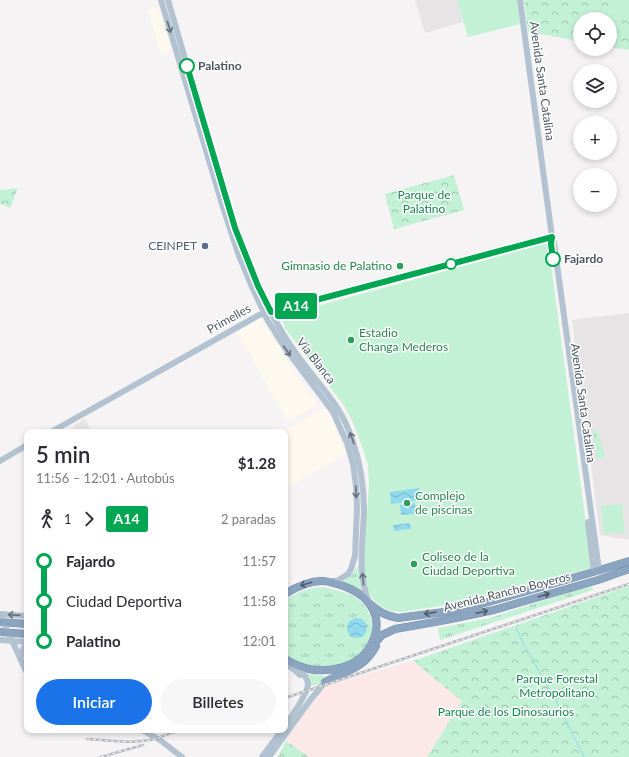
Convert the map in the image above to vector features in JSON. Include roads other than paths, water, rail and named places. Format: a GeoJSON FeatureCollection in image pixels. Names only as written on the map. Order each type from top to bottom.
{"type":"FeatureCollection","features":[{"type":"Feature","properties":{"kind":"highway","name":"Avenida Rancho Boyeros"},"geometry":{"type":"LineString","coordinates":[[370,603],[385,615],[398,618],[444,612],[481,604],[629,561]]}},
{"type":"Feature","properties":{"kind":"highway","name":"Avenida Rancho Boyeros"},"geometry":{"type":"LineString","coordinates":[[389,631],[494,610],[584,584],[629,569]]}},
{"type":"Feature","properties":{"kind":"highway"},"geometry":{"type":"LineString","coordinates":[[584,584],[595,579],[595,572],[618,573]]}},
{"type":"Feature","properties":{"kind":"highway"},"geometry":{"type":"LineString","coordinates":[[288,592],[307,584],[329,581],[355,591],[364,597],[370,603],[375,614],[376,631],[374,640],[367,652]]}},
{"type":"Feature","properties":{"kind":"highway"},"geometry":{"type":"LineString","coordinates":[[1,618],[24,623]]}},
{"type":"Feature","properties":{"kind":"highway"},"geometry":{"type":"LineString","coordinates":[[322,684],[333,674],[360,659],[379,638],[389,631]]}},
{"type":"Feature","properties":{"kind":"highway"},"geometry":{"type":"LineString","coordinates":[[322,684],[362,664],[373,652],[382,637],[389,631]]}},
{"type":"Feature","properties":{"kind":"highway"},"geometry":{"type":"LineString","coordinates":[[4,632],[24,634]]}},
{"type":"Feature","properties":{"kind":"highway"},"geometry":{"type":"LineString","coordinates":[[288,661],[296,668],[315,671],[331,670],[347,666]]}},
{"type":"Feature","properties":{"kind":"main road","name":"Vía Blanca"},"geometry":{"type":"LineString","coordinates":[[161,0],[238,253],[288,353],[333,412],[343,432],[353,464],[357,508],[354,561],[351,569],[345,576],[337,581],[329,581]]}},
{"type":"Feature","properties":{"kind":"main road","name":"Vía Blanca"},"geometry":{"type":"LineString","coordinates":[[168,0],[235,228],[268,313],[301,361],[333,399],[342,413],[353,441],[362,475],[364,511],[362,578],[365,594],[370,603]]}},
{"type":"Feature","properties":{"kind":"main road","name":"Avenida Santa Catalina"},"geometry":{"type":"LineString","coordinates":[[520,0],[552,237],[554,242],[595,572]]}},
{"type":"Feature","properties":{"kind":"main road","name":"Primelles"},"geometry":{"type":"LineString","coordinates":[[56,429],[259,315],[552,237]]}},
{"type":"Feature","properties":{"kind":"main road"},"geometry":{"type":"LineString","coordinates":[[0,461],[24,447]]}},
{"type":"Feature","properties":{"kind":"main road"},"geometry":{"type":"LineString","coordinates":[[24,616],[1,618],[4,632],[11,641],[24,667]]}},
{"type":"Feature","properties":{"kind":"main road"},"geometry":{"type":"LineString","coordinates":[[0,640],[24,643]]}},
{"type":"Feature","properties":{"kind":"main road"},"geometry":{"type":"LineString","coordinates":[[20,659],[24,648]]}},
{"type":"Feature","properties":{"kind":"main road"},"geometry":{"type":"LineString","coordinates":[[288,665],[296,668],[303,674],[308,688],[288,722]]}},
{"type":"Feature","properties":{"kind":"main road"},"geometry":{"type":"LineString","coordinates":[[288,731],[322,684]]}},
{"type":"Feature","properties":{"kind":"main road"},"geometry":{"type":"LineString","coordinates":[[147,733],[160,740],[182,757]]}},
{"type":"Feature","properties":{"kind":"main road"},"geometry":{"type":"LineString","coordinates":[[262,757],[280,733]]}},
{"type":"Feature","properties":{"kind":"main road"},"geometry":{"type":"LineString","coordinates":[[269,757],[286,733]]}},
{"type":"Feature","properties":{"kind":"water"},"geometry":{"type":"Polygon","coordinates":[[[419,488],[421,500],[391,504],[390,492],[419,488]]]}},
{"type":"Feature","properties":{"kind":"water"},"geometry":{"type":"Polygon","coordinates":[[[415,503],[416,514],[401,515],[400,505],[415,503]]]}},
{"type":"Feature","properties":{"kind":"water"},"geometry":{"type":"Polygon","coordinates":[[[410,523],[411,529],[394,531],[393,525],[410,523]]]}},
{"type":"Feature","properties":{"kind":"water"},"geometry":{"type":"Polygon","coordinates":[[[353,618],[361,618],[367,624],[367,632],[361,638],[353,638],[347,632],[347,624],[353,618]]]}},
{"type":"Feature","properties":{"kind":"waterway"},"geometry":{"type":"LineString","coordinates":[[516,628],[556,701],[584,757]]}},
{"type":"Feature","properties":{"kind":"railway"},"geometry":{"type":"LineString","coordinates":[[288,697],[629,584]]}},
{"type":"Feature","properties":{"kind":"railway"},"geometry":{"type":"LineString","coordinates":[[87,739],[126,742],[142,741],[171,733]]}},
{"type":"Feature","properties":{"kind":"railway"},"geometry":{"type":"LineString","coordinates":[[101,757],[143,745]]}},
{"type":"Feature","properties":{"kind":"place","name":"Palatino"},"geometry":{"type":"Point","coordinates":[187,66]}},
{"type":"Feature","properties":{"kind":"place","name":"CEINPET"},"geometry":{"type":"Point","coordinates":[205,246]}},
{"type":"Feature","properties":{"kind":"place","name":"Fajardo"},"geometry":{"type":"Point","coordinates":[553,259]}},
{"type":"Feature","properties":{"kind":"place","name":"Gimnasio de Palatino"},"geometry":{"type":"Point","coordinates":[400,266]}},
{"type":"Feature","properties":{"kind":"place","name":"Estadio Changa Mederos"},"geometry":{"type":"Point","coordinates":[351,340]}},
{"type":"Feature","properties":{"kind":"place","name":"Complejo de piscinas"},"geometry":{"type":"Point","coordinates":[407,503]}},
{"type":"Feature","properties":{"kind":"place","name":"Coliseo de la Ciudad Deportiva"},"geometry":{"type":"Point","coordinates":[414,564]}},
{"type":"Feature","properties":{"kind":"park label","name":"Parque de Palatino"},"geometry":{"type":"Point","coordinates":[424,202]}},
{"type":"Feature","properties":{"kind":"park label","name":"Parque Forestal Metropolitano"},"geometry":{"type":"Point","coordinates":[557,686]}},
{"type":"Feature","properties":{"kind":"park label","name":"Parque de los Dinosaurios"},"geometry":{"type":"Point","coordinates":[506,712]}}]}
